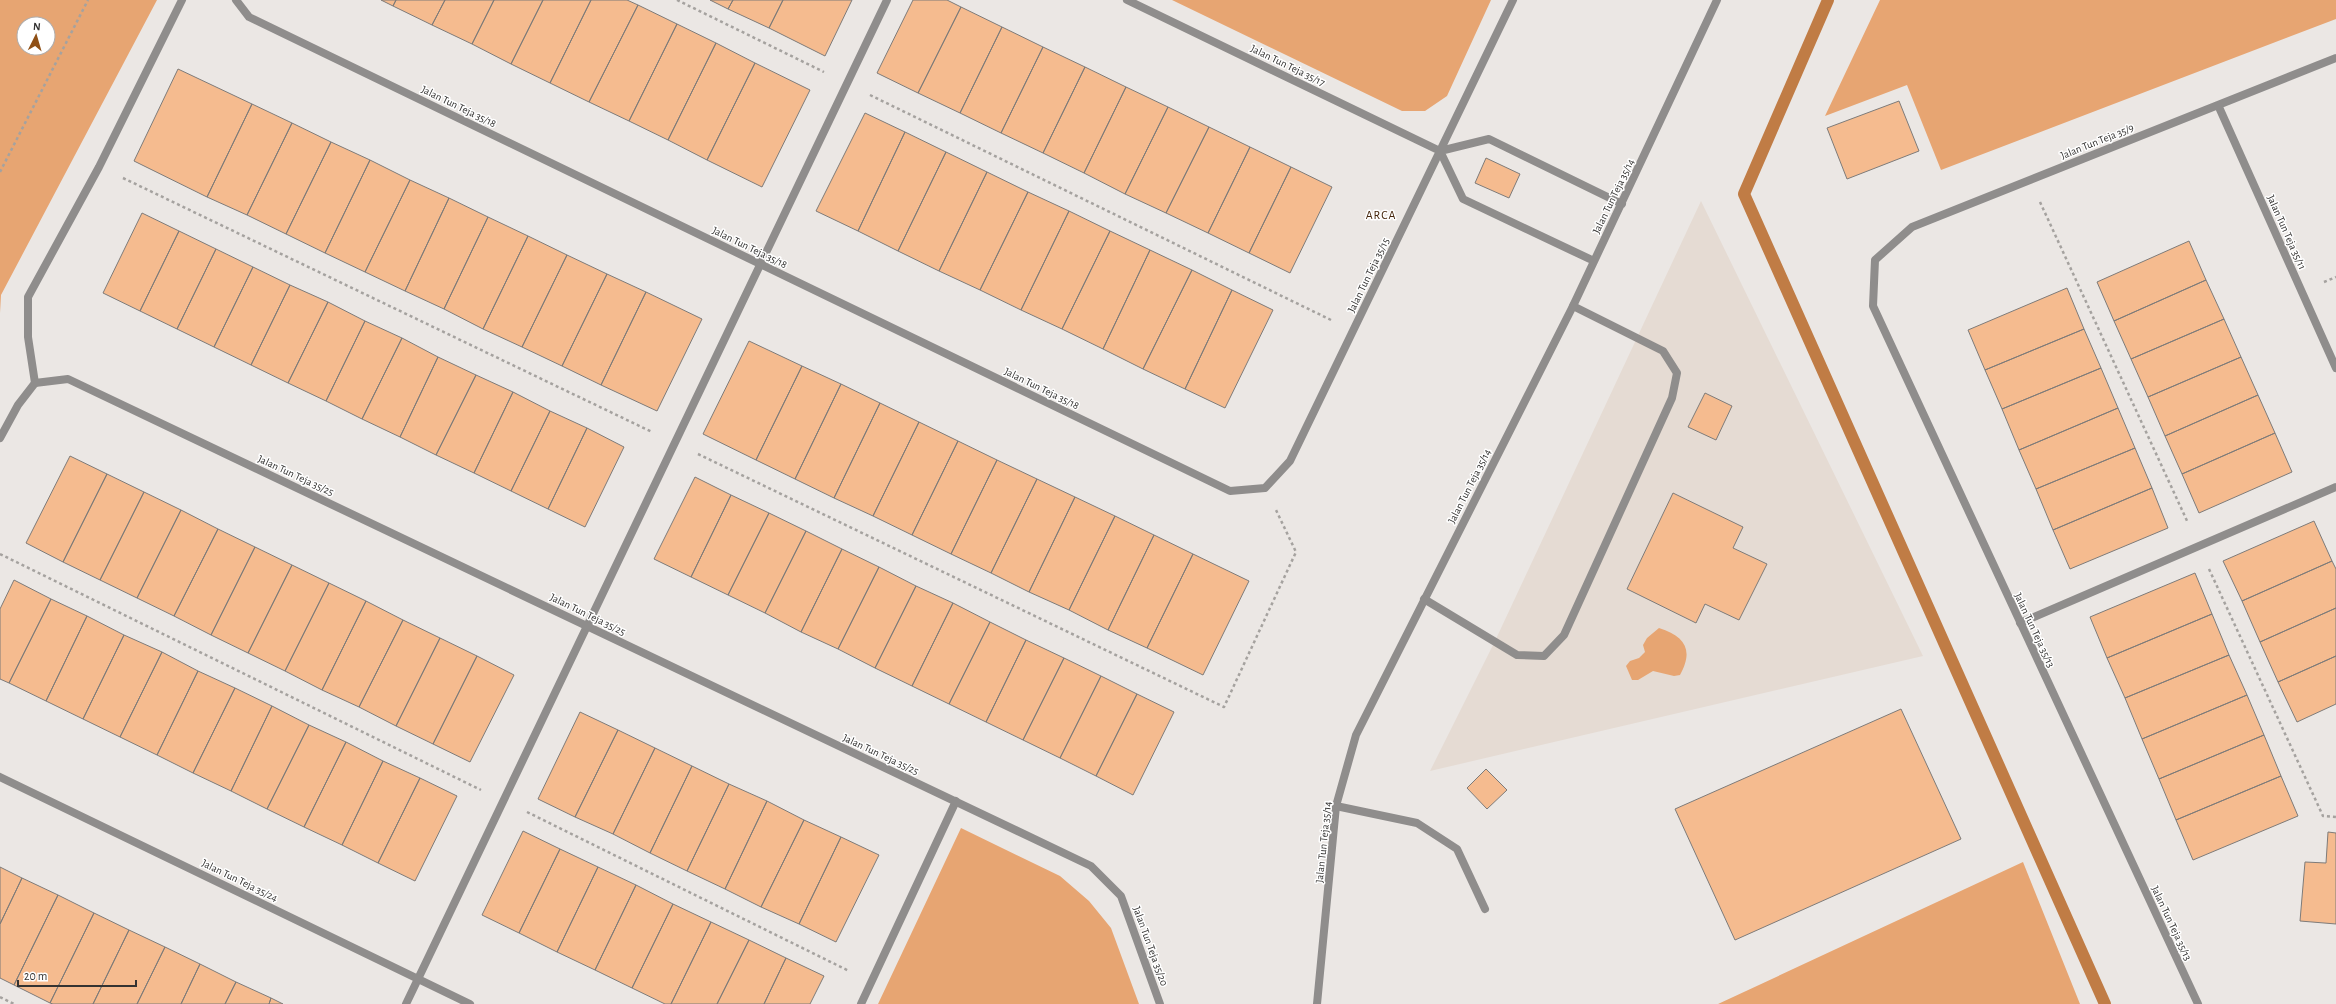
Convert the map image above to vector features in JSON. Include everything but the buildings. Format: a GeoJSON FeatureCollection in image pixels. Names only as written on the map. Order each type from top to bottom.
{"type":"FeatureCollection","features":[{"type":"Feature","properties":{"kind":"street"},"geometry":{"type":"LineString","coordinates":[[0,438],[18,405],[35,383],[28,337],[28,297],[99,167],[182,0]]}},
{"type":"Feature","properties":{"kind":"street","name":"Jalan Tun Teja 35/18"},"geometry":{"type":"LineString","coordinates":[[236,0],[249,17],[1230,491],[1265,488]]}},
{"type":"Feature","properties":{"kind":"street"},"geometry":{"type":"LineString","coordinates":[[406,1004],[886,0]]}},
{"type":"Feature","properties":{"kind":"street","name":"Jalan Tun Teja 35/17"},"geometry":{"type":"LineString","coordinates":[[1126,0],[1440,151]]}},
{"type":"Feature","properties":{"kind":"street","name":"Jalan Tun Teja 35/15"},"geometry":{"type":"LineString","coordinates":[[1265,488],[1290,462],[1513,0]]}},
{"type":"Feature","properties":{"kind":"street","name":"Jalan Tun Teja 35/14"},"geometry":{"type":"LineString","coordinates":[[1318,1004],[1336,806],[1356,735],[1573,306],[1718,0]]}},
{"type":"Feature","properties":{"kind":"street","name":"Jalan Tun Teja 35/9"},"geometry":{"type":"LineString","coordinates":[[1875,260],[1912,227],[2336,58]]}},
{"type":"Feature","properties":{"kind":"street","name":"Jalan Tun Teja 35/11"},"geometry":{"type":"LineString","coordinates":[[2218,105],[2336,368]]}},
{"type":"Feature","properties":{"kind":"street"},"geometry":{"type":"LineString","coordinates":[[1594,262],[1463,199],[1440,151],[1489,139],[1622,204]]}},
{"type":"Feature","properties":{"kind":"street","name":"Jalan Tun Teja 35/13"},"geometry":{"type":"LineString","coordinates":[[1875,260],[1873,306],[2198,1004]]}},
{"type":"Feature","properties":{"kind":"street"},"geometry":{"type":"LineString","coordinates":[[1424,599],[1517,655],[1544,656],[1564,635],[1672,398],[1677,372],[1663,351],[1573,306]]}},
{"type":"Feature","properties":{"kind":"street","name":"Jalan Tun Teja 35/25"},"geometry":{"type":"LineString","coordinates":[[35,383],[68,379],[1091,866],[1121,896]]}},
{"type":"Feature","properties":{"kind":"street"},"geometry":{"type":"LineString","coordinates":[[2020,623],[2336,487]]}},
{"type":"Feature","properties":{"kind":"street","name":"Jalan Tun Teja 35/24"},"geometry":{"type":"LineString","coordinates":[[0,777],[470,1004]]}},
{"type":"Feature","properties":{"kind":"street"},"geometry":{"type":"LineString","coordinates":[[861,1004],[956,801]]}},
{"type":"Feature","properties":{"kind":"street"},"geometry":{"type":"LineString","coordinates":[[1336,806],[1417,823],[1457,849],[1485,909]]}},
{"type":"Feature","properties":{"kind":"street","name":"Jalan Tun Teja 35/20"},"geometry":{"type":"LineString","coordinates":[[1121,896],[1160,1004]]}},
{"type":"Feature","properties":{"kind":"path"},"geometry":{"type":"LineString","coordinates":[[0,172],[88,0]]}},
{"type":"Feature","properties":{"kind":"path"},"geometry":{"type":"LineString","coordinates":[[677,0],[1353,331]]}},
{"type":"Feature","properties":{"kind":"path"},"geometry":{"type":"LineString","coordinates":[[2030,180],[2323,816],[2336,817]]}},
{"type":"Feature","properties":{"kind":"path"},"geometry":{"type":"LineString","coordinates":[[1224,707],[1296,552],[1265,488]]}},
{"type":"Feature","properties":{"kind":"path"},"geometry":{"type":"LineString","coordinates":[[0,554],[872,982]]}},
{"type":"Feature","properties":{"kind":"path"},"geometry":{"type":"LineString","coordinates":[[0,997],[14,1004]]}},
{"type":"Feature","properties":{"kind":"shaded area"},"geometry":{"type":"Polygon","coordinates":[[[0,0],[157,0],[1,295],[0,313],[0,0]]]}},
{"type":"Feature","properties":{"kind":"shaded area"},"geometry":{"type":"Polygon","coordinates":[[[1172,0],[1491,0],[1447,96],[1425,111],[1402,111],[1172,0]]]}},
{"type":"Feature","properties":{"kind":"shaded area"},"geometry":{"type":"Polygon","coordinates":[[[1880,0],[2336,0],[2336,19],[1941,170],[1907,85],[1825,116],[1880,0]]]}},
{"type":"Feature","properties":{"kind":"shaded area"},"geometry":{"type":"Polygon","coordinates":[[[1701,201],[1923,656],[1430,771],[1495,641],[1701,201]]]}},
{"type":"Feature","properties":{"kind":"shaded area"},"geometry":{"type":"Polygon","coordinates":[[[1659,628],[1675,635],[1684,645],[1686,658],[1680,675],[1674,676],[1653,671],[1638,680],[1632,680],[1626,666],[1630,661],[1639,658],[1645,652],[1643,645],[1647,638],[1659,628]]]}},
{"type":"Feature","properties":{"kind":"shaded area"},"geometry":{"type":"Polygon","coordinates":[[[961,828],[1060,876],[1089,901],[1111,928],[1139,1004],[878,1004],[961,828]]]}},
{"type":"Feature","properties":{"kind":"shaded area"},"geometry":{"type":"Polygon","coordinates":[[[2023,862],[2080,1004],[1718,1004],[2023,862]]]}},
{"type":"Feature","properties":{"kind":"waterway"},"geometry":{"type":"LineString","coordinates":[[1828,0],[1744,194],[2105,1004]]}},
{"type":"Feature","properties":{"kind":"district","name":"ARCA"},"geometry":{"type":"Point","coordinates":[1381,215]}}]}
